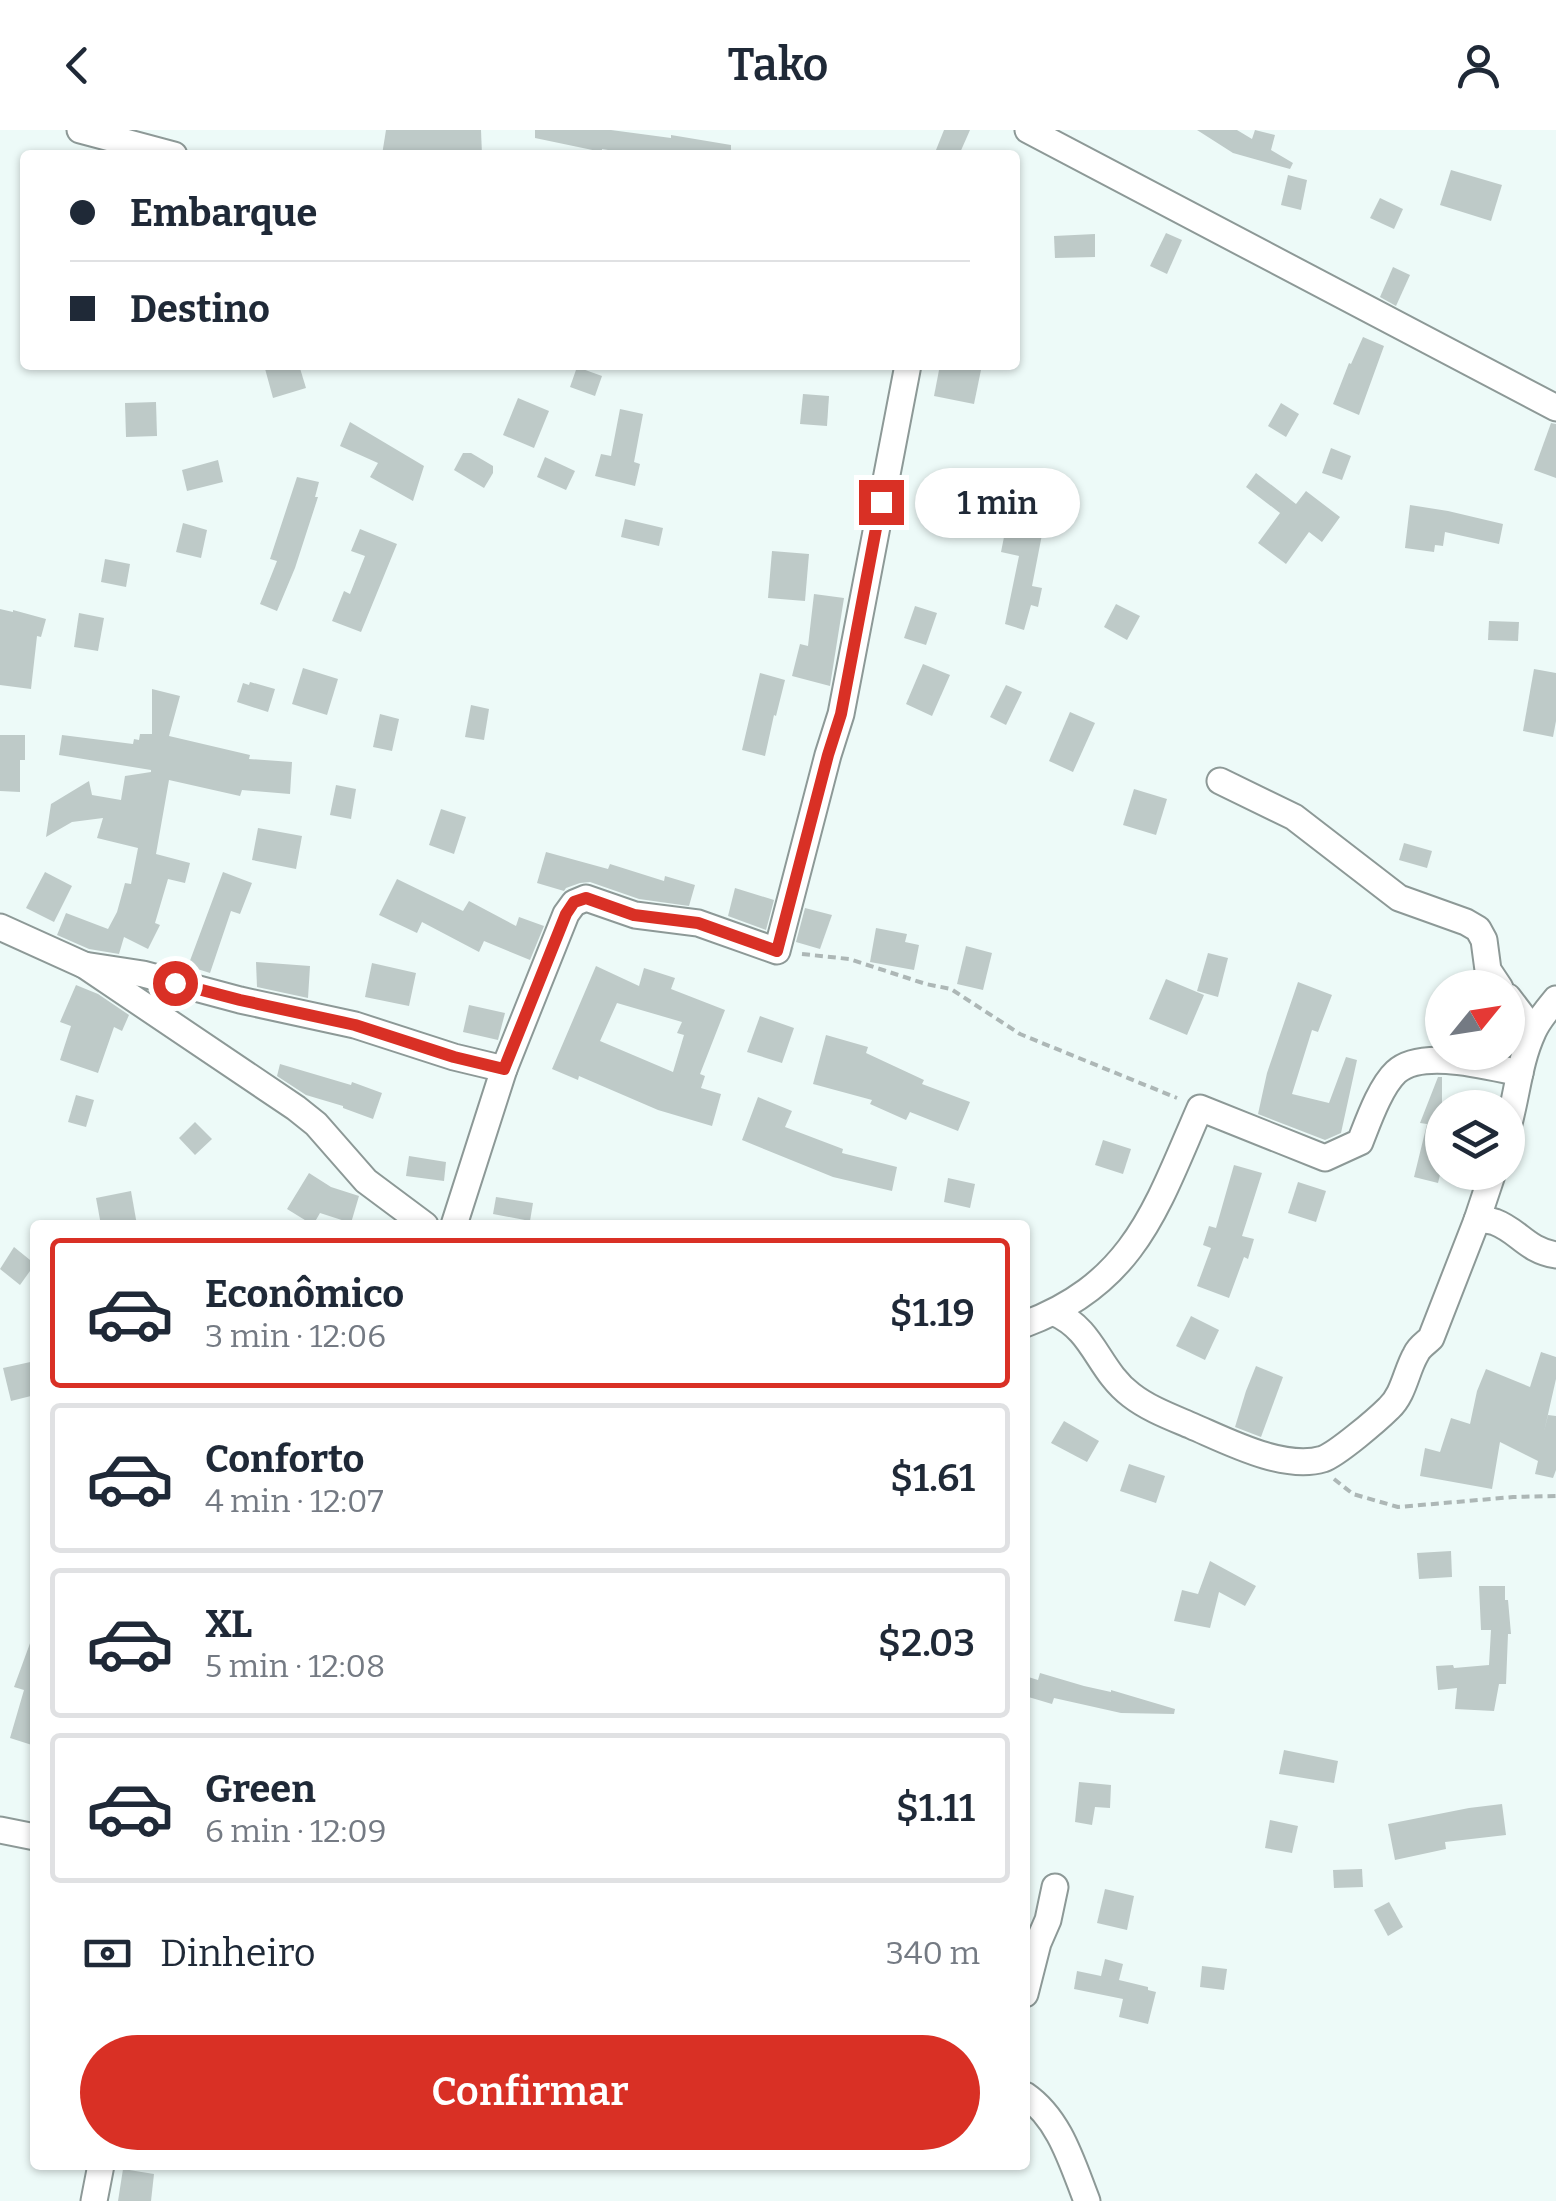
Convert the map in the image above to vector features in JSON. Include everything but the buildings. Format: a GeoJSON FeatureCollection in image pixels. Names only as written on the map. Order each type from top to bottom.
{"type":"FeatureCollection","features":[{"type":"Feature","properties":{"kind":"street"},"geometry":{"type":"LineString","coordinates":[[80,130],[155,150]]}},
{"type":"Feature","properties":{"kind":"street"},"geometry":{"type":"LineString","coordinates":[[1028,130],[1556,408]]}},
{"type":"Feature","properties":{"kind":"street"},"geometry":{"type":"LineString","coordinates":[[456,1220],[504,1069],[574,902],[586,898],[634,915],[698,923],[777,951],[841,714],[907,370]]}},
{"type":"Feature","properties":{"kind":"street"},"geometry":{"type":"LineString","coordinates":[[1220,781],[1294,818],[1399,898],[1478,929],[1484,940],[1488,970]]}},
{"type":"Feature","properties":{"kind":"street"},"geometry":{"type":"LineString","coordinates":[[0,927],[84,966],[296,1108],[316,1124],[366,1181],[418,1220]]}},
{"type":"Feature","properties":{"kind":"street"},"geometry":{"type":"LineString","coordinates":[[84,966],[143,974],[355,1025],[504,1069]]}},
{"type":"Feature","properties":{"kind":"street"},"geometry":{"type":"LineString","coordinates":[[1518,1090],[1533,1030],[1556,999]]}},
{"type":"Feature","properties":{"kind":"street"},"geometry":{"type":"LineString","coordinates":[[1525,1020],[1533,1030]]}},
{"type":"Feature","properties":{"kind":"street"},"geometry":{"type":"LineString","coordinates":[[1030,1322],[1055,1313],[1104,1279],[1133,1247],[1157,1206],[1200,1108],[1326,1158],[1360,1142],[1392,1074],[1405,1065],[1455,1061],[1520,1073]]}},
{"type":"Feature","properties":{"kind":"street"},"geometry":{"type":"LineString","coordinates":[[1055,1313],[1079,1327],[1111,1376],[1154,1410],[1250,1452],[1280,1459],[1324,1459],[1394,1404],[1417,1350],[1431,1338],[1487,1190]]}},
{"type":"Feature","properties":{"kind":"street"},"geometry":{"type":"LineString","coordinates":[[1478,1220],[1495,1222],[1528,1246],[1556,1255]]}},
{"type":"Feature","properties":{"kind":"street"},"geometry":{"type":"LineString","coordinates":[[0,1830],[30,1837]]}},
{"type":"Feature","properties":{"kind":"street"},"geometry":{"type":"LineString","coordinates":[[1030,1974],[1055,1887]]}},
{"type":"Feature","properties":{"kind":"street"},"geometry":{"type":"LineString","coordinates":[[1030,2099],[1046,2112],[1064,2141],[1087,2201]]}},
{"type":"Feature","properties":{"kind":"street"},"geometry":{"type":"LineString","coordinates":[[94,2201],[100,2170]]}},
{"type":"Feature","properties":{"kind":"path"},"geometry":{"type":"LineString","coordinates":[[777,951],[849,959],[951,989],[1020,1034],[1200,1108]]}},
{"type":"Feature","properties":{"kind":"path"},"geometry":{"type":"LineString","coordinates":[[1310,1461],[1353,1494],[1398,1506],[1556,1496]]}},
{"type":"Feature","properties":{"kind":"route"},"geometry":{"type":"LineString","coordinates":[[175,983],[355,1025],[504,1069],[574,902],[586,898],[634,915],[698,923],[777,951],[841,714],[881,502]]}}]}
